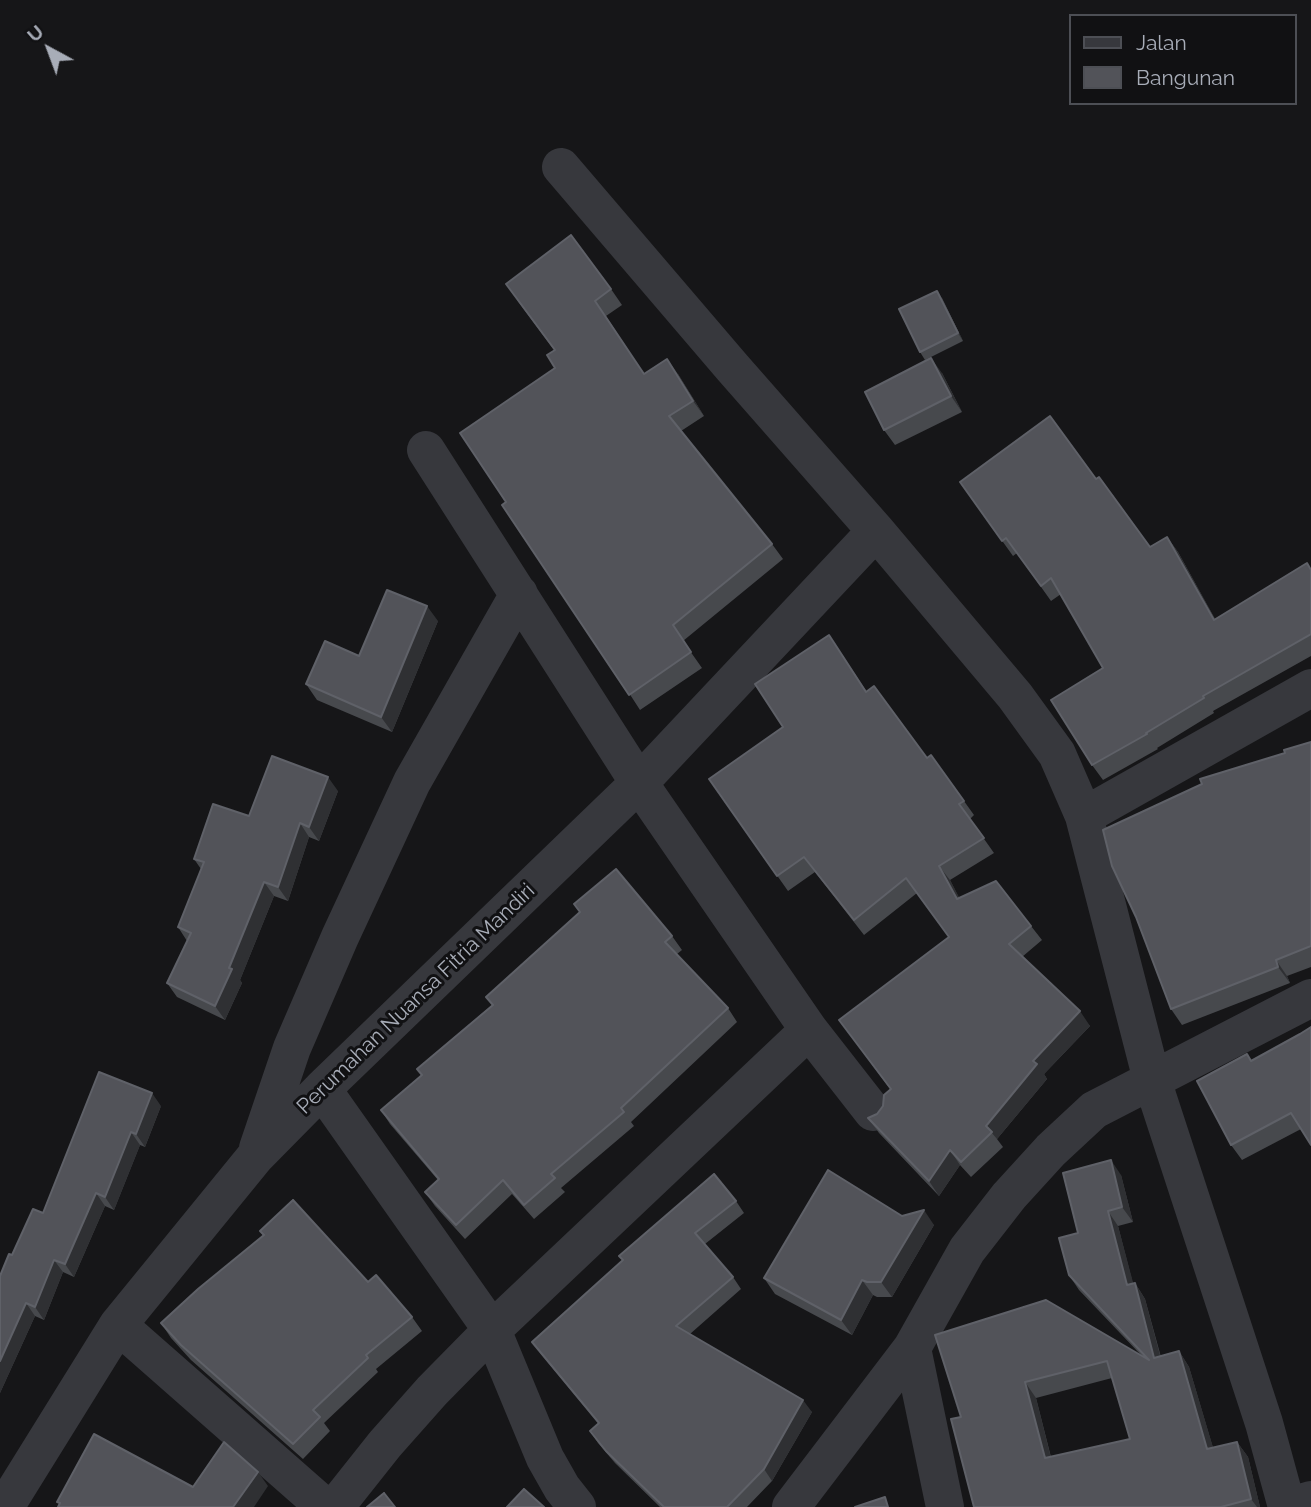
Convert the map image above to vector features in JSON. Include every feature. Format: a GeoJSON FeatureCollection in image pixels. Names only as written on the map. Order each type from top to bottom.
{"type":"FeatureCollection","features":[{"type":"Feature","properties":{"kind":"street"},"geometry":{"type":"LineString","coordinates":[[561,167],[732,368],[876,531],[1040,728],[1057,754],[1084,816],[1152,1080],[1264,1423],[1286,1507],[1311,1500]]}},
{"type":"Feature","properties":{"kind":"street"},"geometry":{"type":"LineString","coordinates":[[426,450],[639,783],[809,1030],[873,1112]]}},
{"type":"Feature","properties":{"kind":"street","name":"Perumahan Nuansa Fitria Mandiri"},"geometry":{"type":"LineString","coordinates":[[5,1507],[118,1325],[255,1157],[639,783],[876,531]]}},
{"type":"Feature","properties":{"kind":"street"},"geometry":{"type":"LineString","coordinates":[[255,1157],[292,1048],[412,782],[519,594]]}},
{"type":"Feature","properties":{"kind":"street"},"geometry":{"type":"LineString","coordinates":[[1084,816],[1311,688]]}},
{"type":"Feature","properties":{"kind":"street"},"geometry":{"type":"LineString","coordinates":[[791,1507],[912,1348],[967,1250],[1009,1196],[1051,1150],[1094,1110],[1311,998]]}},
{"type":"Feature","properties":{"kind":"street"},"geometry":{"type":"LineString","coordinates":[[335,1507],[401,1426],[492,1330],[809,1030]]}},
{"type":"Feature","properties":{"kind":"street"},"geometry":{"type":"LineString","coordinates":[[322,1089],[492,1330],[540,1448],[562,1488],[577,1507]]}},
{"type":"Feature","properties":{"kind":"street"},"geometry":{"type":"LineString","coordinates":[[118,1325],[325,1507]]}},
{"type":"Feature","properties":{"kind":"street"},"geometry":{"type":"LineString","coordinates":[[912,1348],[945,1507]]}},
{"type":"Feature","properties":{"kind":"building"},"geometry":{"type":"Polygon","coordinates":[[[571,235],[611,289],[595,301],[644,374],[667,359],[693,401],[669,416],[772,544],[673,625],[691,652],[629,695],[502,505],[506,502],[460,433],[555,368],[547,355],[555,350],[506,284],[571,235]]]}},
{"type":"Feature","properties":{"kind":"building"},"geometry":{"type":"Polygon","coordinates":[[[937,291],[958,333],[920,352],[899,309],[937,291]]]}},
{"type":"Feature","properties":{"kind":"building"},"geometry":{"type":"Polygon","coordinates":[[[931,358],[951,396],[884,430],[865,392],[931,358]]]}},
{"type":"Feature","properties":{"kind":"building"},"geometry":{"type":"Polygon","coordinates":[[[1050,416],[1150,547],[1167,537],[1214,620],[1307,563],[1311,570],[1311,634],[1203,696],[1204,698],[1147,734],[1092,765],[1051,700],[1103,668],[1051,578],[1041,586],[1006,538],[1002,541],[960,482],[1050,416]]]}},
{"type":"Feature","properties":{"kind":"building"},"geometry":{"type":"Polygon","coordinates":[[[387,590],[427,606],[381,717],[306,684],[325,641],[359,656],[387,590]]]}},
{"type":"Feature","properties":{"kind":"building"},"geometry":{"type":"Polygon","coordinates":[[[829,635],[866,692],[874,686],[927,758],[931,755],[964,801],[959,804],[984,838],[939,866],[957,899],[996,881],[1031,926],[1009,944],[1080,1011],[1033,1061],[1037,1064],[986,1126],[992,1132],[961,1162],[950,1150],[929,1181],[868,1118],[877,1114],[883,1106],[884,1095],[891,1089],[839,1020],[949,937],[906,878],[854,920],[804,857],[777,876],[709,779],[783,727],[755,684],[829,635]]]}},
{"type":"Feature","properties":{"kind":"building"},"geometry":{"type":"Polygon","coordinates":[[[1311,742],[1311,946],[1276,960],[1278,967],[1171,1009],[1136,917],[1112,866],[1103,830],[1202,784],[1200,779],[1285,753],[1284,750],[1311,742]]]}},
{"type":"Feature","properties":{"kind":"building"},"geometry":{"type":"Polygon","coordinates":[[[272,756],[328,777],[309,827],[300,823],[278,887],[264,882],[229,968],[232,969],[215,1006],[167,983],[191,933],[178,927],[204,862],[194,859],[213,804],[249,816],[272,756]]]}},
{"type":"Feature","properties":{"kind":"building"},"geometry":{"type":"Polygon","coordinates":[[[616,869],[672,936],[665,942],[728,1008],[621,1108],[624,1112],[551,1174],[555,1178],[524,1205],[503,1180],[456,1225],[425,1192],[439,1179],[381,1110],[422,1075],[417,1069],[493,1005],[486,997],[580,912],[574,904],[616,869]]]}},
{"type":"Feature","properties":{"kind":"building"},"geometry":{"type":"Polygon","coordinates":[[[1311,1027],[1311,1145],[1291,1113],[1231,1145],[1197,1081],[1247,1054],[1251,1061],[1311,1027]]]}},
{"type":"Feature","properties":{"kind":"building"},"geometry":{"type":"Polygon","coordinates":[[[99,1072],[152,1093],[136,1134],[131,1132],[105,1197],[96,1193],[65,1264],[54,1260],[35,1307],[26,1303],[0,1361],[0,1276],[33,1209],[43,1213],[99,1072]]]}},
{"type":"Feature","properties":{"kind":"building"},"geometry":{"type":"Polygon","coordinates":[[[1111,1160],[1122,1207],[1108,1211],[1127,1285],[1135,1283],[1154,1358],[1179,1351],[1207,1449],[1237,1442],[1251,1499],[1221,1507],[974,1507],[951,1419],[961,1417],[935,1335],[1046,1300],[1149,1360],[1069,1275],[1059,1238],[1078,1233],[1063,1173],[1111,1160]],[[1107,1361],[1025,1382],[1045,1458],[1130,1439],[1107,1361]]]}},
{"type":"Feature","properties":{"kind":"building"},"geometry":{"type":"Polygon","coordinates":[[[828,1170],[902,1216],[924,1210],[881,1282],[862,1280],[841,1320],[764,1278],[828,1170]]]}},
{"type":"Feature","properties":{"kind":"building"},"geometry":{"type":"Polygon","coordinates":[[[714,1174],[736,1201],[695,1233],[733,1277],[676,1326],[803,1400],[764,1469],[727,1507],[664,1507],[606,1451],[590,1431],[599,1423],[532,1342],[623,1260],[619,1256],[714,1174]]]}},
{"type":"Feature","properties":{"kind":"building"},"geometry":{"type":"Polygon","coordinates":[[[293,1200],[368,1282],[376,1275],[412,1317],[366,1355],[368,1358],[313,1410],[320,1417],[293,1444],[181,1345],[161,1323],[264,1235],[260,1231],[293,1200]]]}},
{"type":"Feature","properties":{"kind":"building"},"geometry":{"type":"Polygon","coordinates":[[[94,1434],[193,1487],[224,1442],[258,1472],[233,1507],[58,1507],[60,1503],[57,1502],[94,1434]]]}},
{"type":"Feature","properties":{"kind":"building"},"geometry":{"type":"Polygon","coordinates":[[[524,1489],[544,1507],[507,1507],[524,1489]]]}},
{"type":"Feature","properties":{"kind":"building"},"geometry":{"type":"Polygon","coordinates":[[[384,1493],[395,1507],[367,1507],[384,1493]]]}},
{"type":"Feature","properties":{"kind":"building"},"geometry":{"type":"Polygon","coordinates":[[[885,1497],[888,1507],[855,1507],[885,1497]]]}}]}
